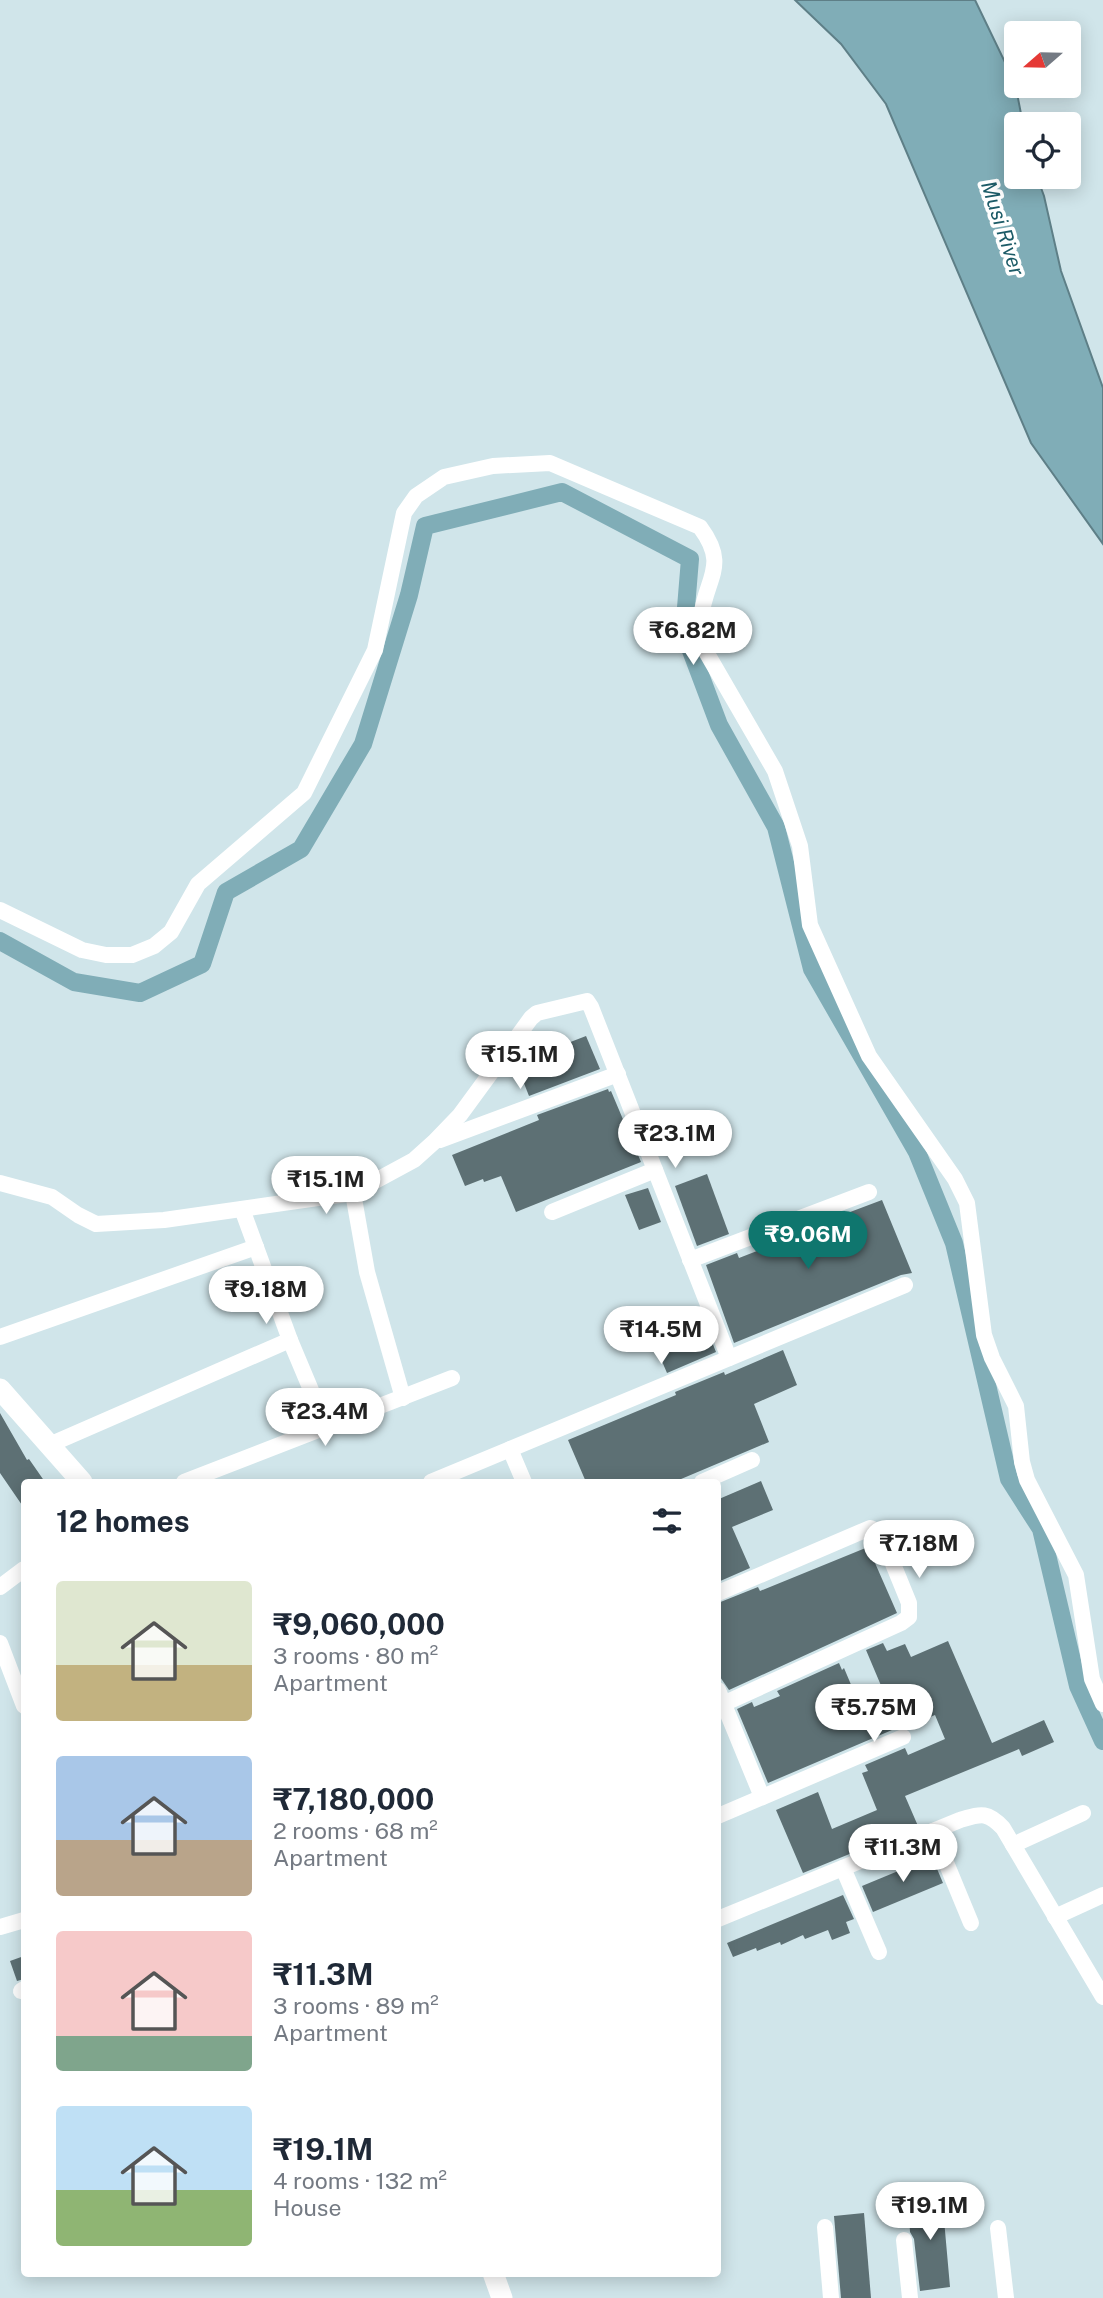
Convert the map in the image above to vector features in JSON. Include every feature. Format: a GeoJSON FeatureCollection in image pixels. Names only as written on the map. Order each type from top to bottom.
{"type":"FeatureCollection","features":[{"type":"Feature","properties":{"kind":"street"},"geometry":{"type":"LineString","coordinates":[[0,911],[82,950],[106,955],[132,955],[154,946],[171,932],[198,884],[304,793],[375,650],[404,513],[415,496],[444,477],[493,466],[550,463],[700,527],[712,543],[715,556],[715,568],[701,615],[700,628],[705,650],[775,771],[800,846],[810,925],[869,1056],[955,1179],[967,1203],[984,1335],[992,1358],[1016,1406],[1022,1462],[1027,1480],[1076,1575],[1092,1679],[1103,1704]]}},
{"type":"Feature","properties":{"kind":"street"},"geometry":{"type":"LineString","coordinates":[[0,1182],[52,1197],[96,1224],[163,1220],[352,1193],[414,1160],[434,1142],[460,1115],[537,1013],[587,1001],[592,1007],[729,1358]]}},
{"type":"Feature","properties":{"kind":"street"},"geometry":{"type":"LineString","coordinates":[[434,1142],[618,1074]]}},
{"type":"Feature","properties":{"kind":"street"},"geometry":{"type":"LineString","coordinates":[[552,1212],[655,1170]]}},
{"type":"Feature","properties":{"kind":"street"},"geometry":{"type":"LineString","coordinates":[[690,1260],[869,1192]]}},
{"type":"Feature","properties":{"kind":"street"},"geometry":{"type":"LineString","coordinates":[[352,1193],[367,1272],[403,1398]]}},
{"type":"Feature","properties":{"kind":"street"},"geometry":{"type":"LineString","coordinates":[[243,1209],[290,1340],[327,1428]]}},
{"type":"Feature","properties":{"kind":"street"},"geometry":{"type":"LineString","coordinates":[[0,1337],[256,1247]]}},
{"type":"Feature","properties":{"kind":"street"},"geometry":{"type":"LineString","coordinates":[[438,1479],[905,1285]]}},
{"type":"Feature","properties":{"kind":"street"},"geometry":{"type":"LineString","coordinates":[[49,1445],[290,1340]]}},
{"type":"Feature","properties":{"kind":"street"},"geometry":{"type":"LineString","coordinates":[[192,1479],[452,1378]]}},
{"type":"Feature","properties":{"kind":"street"},"geometry":{"type":"LineString","coordinates":[[0,1389],[79,1479]]}},
{"type":"Feature","properties":{"kind":"street"},"geometry":{"type":"LineString","coordinates":[[510,1449],[523,1479]]}},
{"type":"Feature","properties":{"kind":"street"},"geometry":{"type":"LineString","coordinates":[[709,1479],[752,1460]]}},
{"type":"Feature","properties":{"kind":"street"},"geometry":{"type":"LineString","coordinates":[[721,1592],[870,1528],[880,1532],[909,1603],[909,1617],[901,1623],[721,1697]]}},
{"type":"Feature","properties":{"kind":"street"},"geometry":{"type":"LineString","coordinates":[[0,1587],[21,1571]]}},
{"type":"Feature","properties":{"kind":"street"},"geometry":{"type":"LineString","coordinates":[[0,1643],[21,1698]]}},
{"type":"Feature","properties":{"kind":"street"},"geometry":{"type":"LineString","coordinates":[[721,1699],[762,1797]]}},
{"type":"Feature","properties":{"kind":"street"},"geometry":{"type":"LineString","coordinates":[[721,1815],[903,1737]]}},
{"type":"Feature","properties":{"kind":"street"},"geometry":{"type":"LineString","coordinates":[[1013,1845],[1083,1812]]}},
{"type":"Feature","properties":{"kind":"street"},"geometry":{"type":"LineString","coordinates":[[721,1918],[981,1814],[993,1817],[1003,1828],[1103,1997]]}},
{"type":"Feature","properties":{"kind":"street"},"geometry":{"type":"LineString","coordinates":[[933,1831],[971,1923]]}},
{"type":"Feature","properties":{"kind":"street"},"geometry":{"type":"LineString","coordinates":[[843,1868],[879,1952]]}},
{"type":"Feature","properties":{"kind":"street"},"geometry":{"type":"LineString","coordinates":[[1055,1917],[1103,1895]]}},
{"type":"Feature","properties":{"kind":"street"},"geometry":{"type":"LineString","coordinates":[[0,1927],[21,1921]]}},
{"type":"Feature","properties":{"kind":"street"},"geometry":{"type":"LineString","coordinates":[[825,2227],[831,2298]]}},
{"type":"Feature","properties":{"kind":"street"},"geometry":{"type":"LineString","coordinates":[[998,2228],[1006,2298]]}},
{"type":"Feature","properties":{"kind":"street"},"geometry":{"type":"LineString","coordinates":[[904,2241],[910,2298]]}},
{"type":"Feature","properties":{"kind":"street"},"geometry":{"type":"LineString","coordinates":[[494,2277],[502,2298]]}},
{"type":"Feature","properties":{"kind":"water","name":"Musi River"},"geometry":{"type":"Polygon","coordinates":[[[795,0],[975,0],[1004,60],[1004,98],[1018,98],[1021,112],[1004,112],[1004,189],[1041,189],[1061,271],[1103,388],[1103,544],[1031,443],[886,104],[841,44],[795,0]]]}},
{"type":"Feature","properties":{"kind":"building"},"geometry":{"type":"Polygon","coordinates":[[[586,1036],[600,1069],[529,1096],[516,1063],[586,1036]]]}},
{"type":"Feature","properties":{"kind":"building"},"geometry":{"type":"Polygon","coordinates":[[[608,1089],[641,1162],[516,1212],[501,1176],[465,1186],[452,1155],[539,1120],[537,1115],[608,1089]]]}},
{"type":"Feature","properties":{"kind":"building"},"geometry":{"type":"Polygon","coordinates":[[[707,1174],[729,1234],[697,1246],[675,1186],[707,1174]]]}},
{"type":"Feature","properties":{"kind":"building"},"geometry":{"type":"Polygon","coordinates":[[[648,1188],[661,1222],[639,1230],[625,1195],[648,1188]]]}},
{"type":"Feature","properties":{"kind":"building"},"geometry":{"type":"Polygon","coordinates":[[[882,1200],[912,1273],[901,1275],[734,1343],[706,1265],[737,1253],[739,1258],[882,1200]]]}},
{"type":"Feature","properties":{"kind":"building"},"geometry":{"type":"Polygon","coordinates":[[[702,1317],[716,1352],[667,1373],[652,1338],[686,1326],[685,1324],[702,1317]]]}},
{"type":"Feature","properties":{"kind":"building"},"geometry":{"type":"Polygon","coordinates":[[[783,1350],[797,1385],[754,1404],[769,1442],[681,1479],[585,1479],[568,1440],[676,1395],[675,1392],[724,1372],[725,1375],[783,1350]]]}},
{"type":"Feature","properties":{"kind":"building"},"geometry":{"type":"Polygon","coordinates":[[[0,1413],[27,1460],[29,1459],[43,1479],[21,1479],[21,1504],[0,1473],[0,1413]]]}},
{"type":"Feature","properties":{"kind":"building"},"geometry":{"type":"Polygon","coordinates":[[[761,1481],[773,1510],[732,1527],[750,1568],[721,1581],[721,1498],[761,1481]]]}},
{"type":"Feature","properties":{"kind":"building"},"geometry":{"type":"Polygon","coordinates":[[[868,1547],[897,1613],[729,1690],[721,1678],[721,1602],[758,1587],[760,1591],[868,1547]]]}},
{"type":"Feature","properties":{"kind":"building"},"geometry":{"type":"Polygon","coordinates":[[[948,1641],[992,1743],[1044,1720],[1054,1742],[1022,1756],[1019,1749],[905,1796],[918,1826],[803,1873],[776,1810],[818,1792],[832,1829],[877,1810],[862,1773],[868,1771],[865,1765],[905,1748],[908,1755],[945,1739],[935,1715],[906,1727],[899,1727],[768,1783],[737,1709],[752,1702],[754,1707],[780,1696],[777,1691],[839,1663],[842,1670],[844,1668],[860,1706],[885,1695],[866,1650],[883,1643],[887,1651],[905,1644],[911,1657],[948,1641]]]}},
{"type":"Feature","properties":{"kind":"building"},"geometry":{"type":"Polygon","coordinates":[[[932,1857],[943,1883],[873,1912],[862,1886],[932,1857]]]}},
{"type":"Feature","properties":{"kind":"building"},"geometry":{"type":"Polygon","coordinates":[[[843,1895],[854,1919],[846,1922],[850,1933],[832,1940],[828,1930],[805,1939],[803,1935],[781,1945],[780,1942],[757,1951],[756,1948],[733,1957],[727,1943],[843,1895]]]}},
{"type":"Feature","properties":{"kind":"building"},"geometry":{"type":"Polygon","coordinates":[[[21,1957],[21,1980],[17,1981],[10,1961],[21,1957]]]}},
{"type":"Feature","properties":{"kind":"building"},"geometry":{"type":"Polygon","coordinates":[[[942,2197],[950,2287],[920,2291],[914,2239],[910,2232],[908,2200],[942,2197]]]}},
{"type":"Feature","properties":{"kind":"building"},"geometry":{"type":"Polygon","coordinates":[[[864,2213],[871,2298],[841,2298],[834,2216],[864,2213]]]}},
{"type":"Feature","properties":{"kind":"waterway"},"geometry":{"type":"LineString","coordinates":[[0,941],[74,982],[140,993],[202,964],[226,892],[301,849],[363,744],[409,595],[425,526],[562,492],[690,559],[684,632],[719,725],[776,827],[812,969],[917,1152],[954,1243],[1009,1479],[1041,1529],[1078,1686],[1103,1741]]}}]}
